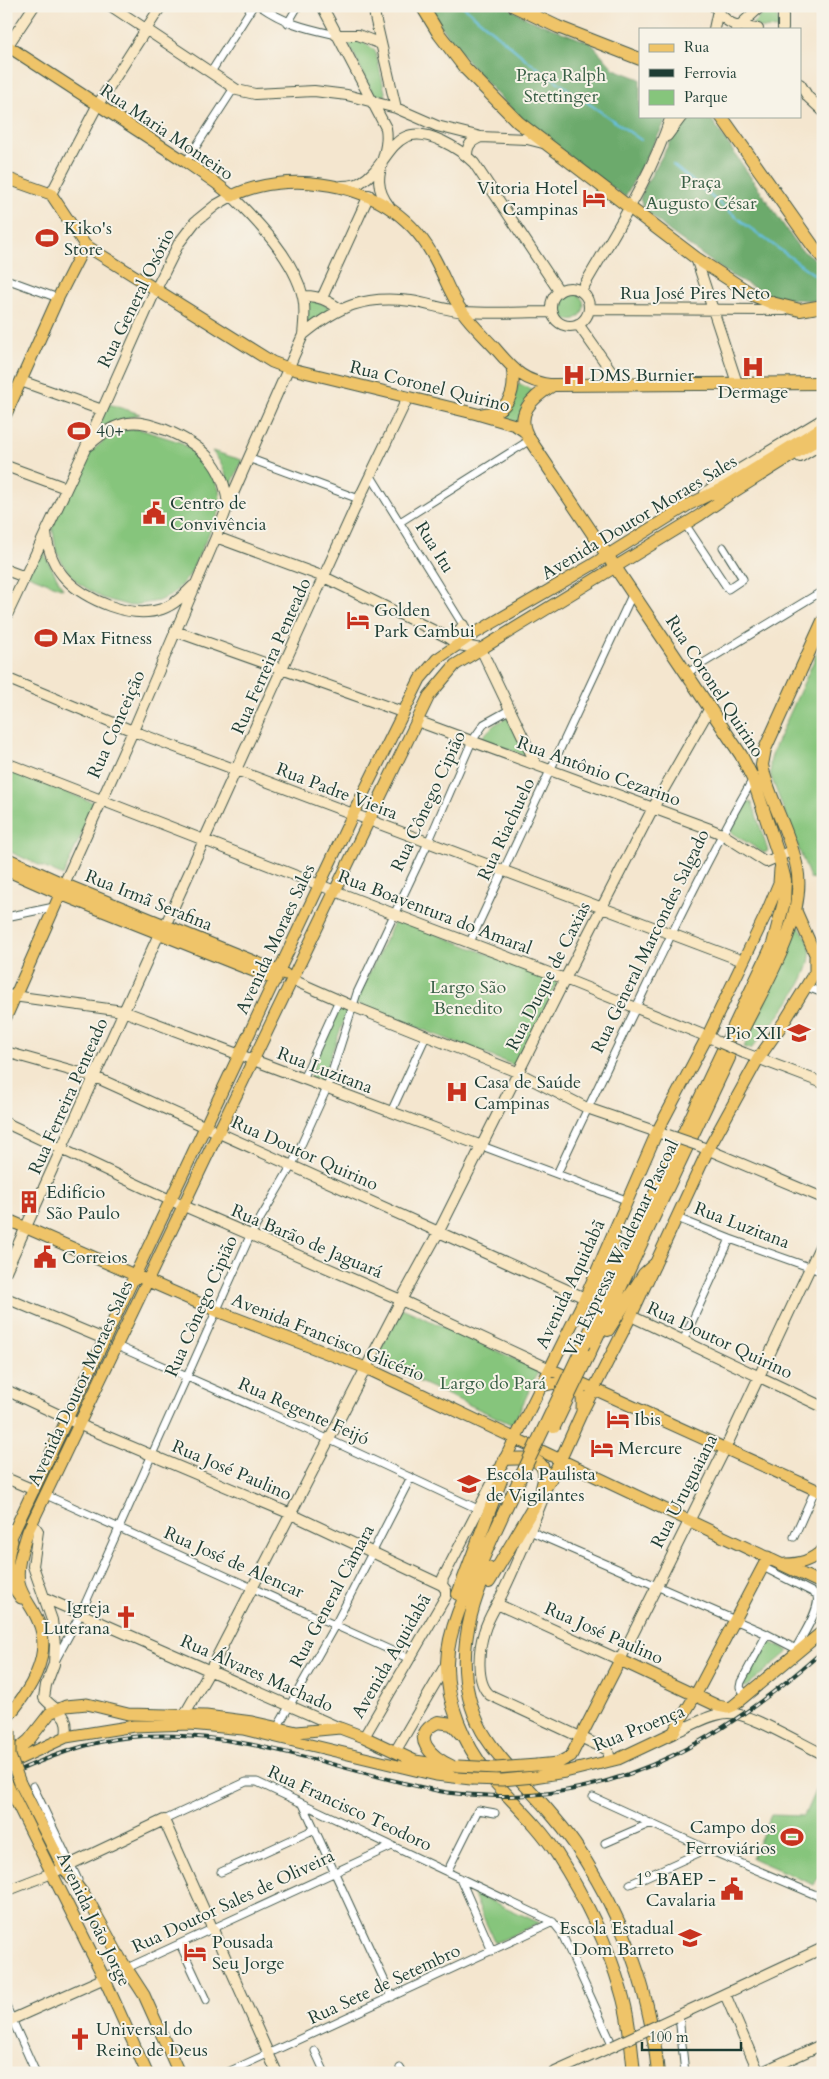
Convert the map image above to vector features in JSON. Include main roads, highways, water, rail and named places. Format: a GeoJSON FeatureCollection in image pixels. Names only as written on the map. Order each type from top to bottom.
{"type":"FeatureCollection","features":[{"type":"Feature","properties":{"kind":"highway"},"geometry":{"type":"LineString","coordinates":[[422,6],[439,34],[465,68],[518,122],[629,208],[696,258],[753,295],[772,303],[800,310],[823,306]]}},
{"type":"Feature","properties":{"kind":"highway"},"geometry":{"type":"LineString","coordinates":[[514,6],[542,20],[639,58]]}},
{"type":"Feature","properties":{"kind":"highway"},"geometry":{"type":"LineString","coordinates":[[722,118],[812,246],[823,258]]}},
{"type":"Feature","properties":{"kind":"highway"},"geometry":{"type":"LineString","coordinates":[[526,436],[524,418],[526,407],[534,398],[553,386],[823,383]]}},
{"type":"Feature","properties":{"kind":"highway","name":"Rua Coronel Quirino"},"geometry":{"type":"LineString","coordinates":[[526,436],[710,708],[741,755],[753,779]]}},
{"type":"Feature","properties":{"kind":"highway","name":"Via Expressa Waldemar Pascoal"},"geometry":{"type":"LineString","coordinates":[[634,2073],[628,2020],[622,1992],[594,1920],[575,1883],[547,1839],[488,1774],[466,1740],[455,1714],[449,1687],[447,1663],[449,1647],[463,1601],[780,951],[796,911],[798,892],[797,870],[792,850],[762,765],[765,748],[823,621]]}},
{"type":"Feature","properties":{"kind":"highway","name":"Via Expressa Waldemar Pascoal"},"geometry":{"type":"LineString","coordinates":[[588,1346],[773,944],[786,891],[780,859],[753,779]]}},
{"type":"Feature","properties":{"kind":"highway"},"geometry":{"type":"LineString","coordinates":[[614,1232],[610,1260],[588,1321],[588,1346],[599,1344],[644,1274],[654,1265]]}},
{"type":"Feature","properties":{"kind":"highway"},"geometry":{"type":"LineString","coordinates":[[449,1647],[451,1614],[501,1480],[502,1464],[526,1457],[538,1462],[544,1474],[540,1495]]}},
{"type":"Feature","properties":{"kind":"highway"},"geometry":{"type":"LineString","coordinates":[[464,1645],[476,1611],[492,1577],[559,1463]]}},
{"type":"Feature","properties":{"kind":"highway","name":"Via Expressa Waldemar Pascoal"},"geometry":{"type":"LineString","coordinates":[[526,1475],[481,1582],[470,1614],[464,1645],[468,1697],[483,1731],[502,1759],[553,1816],[581,1854],[612,1907],[641,1983],[658,2073]]}},
{"type":"Feature","properties":{"kind":"highway"},"geometry":{"type":"LineString","coordinates":[[455,1766],[435,1758],[424,1745],[424,1737],[432,1725],[445,1722],[452,1724],[466,1740]]}},
{"type":"Feature","properties":{"kind":"main road"},"geometry":{"type":"LineString","coordinates":[[7,47],[34,6]]}},
{"type":"Feature","properties":{"kind":"main road"},"geometry":{"type":"LineString","coordinates":[[110,6],[234,88],[245,93],[314,91],[347,95],[396,108],[437,126],[481,137],[527,139],[548,145]]}},
{"type":"Feature","properties":{"kind":"main road"},"geometry":{"type":"LineString","coordinates":[[6,178],[51,194],[97,106],[161,6]]}},
{"type":"Feature","properties":{"kind":"main road"},"geometry":{"type":"LineString","coordinates":[[322,6],[386,128],[387,137],[378,172],[378,185],[382,197],[389,206]]}},
{"type":"Feature","properties":{"kind":"main road"},"geometry":{"type":"LineString","coordinates":[[374,6],[374,18],[396,108]]}},
{"type":"Feature","properties":{"kind":"main road"},"geometry":{"type":"LineString","coordinates":[[717,8],[723,19],[737,28],[761,6]]}},
{"type":"Feature","properties":{"kind":"main road"},"geometry":{"type":"LineString","coordinates":[[783,6],[783,28]]}},
{"type":"Feature","properties":{"kind":"main road"},"geometry":{"type":"LineString","coordinates":[[714,28],[717,8]]}},
{"type":"Feature","properties":{"kind":"main road"},"geometry":{"type":"LineString","coordinates":[[358,35],[365,30],[374,18]]}},
{"type":"Feature","properties":{"kind":"main road"},"geometry":{"type":"LineString","coordinates":[[336,35],[358,35],[381,44]]}},
{"type":"Feature","properties":{"kind":"main road","name":"Rua Maria Monteiro"},"geometry":{"type":"LineString","coordinates":[[7,47],[186,162],[232,196],[260,225],[287,262],[303,296],[306,314],[303,335]]}},
{"type":"Feature","properties":{"kind":"main road"},"geometry":{"type":"LineString","coordinates":[[802,87],[808,97],[823,111]]}},
{"type":"Feature","properties":{"kind":"main road"},"geometry":{"type":"LineString","coordinates":[[581,291],[629,208],[660,147],[670,118]]}},
{"type":"Feature","properties":{"kind":"main road"},"geometry":{"type":"LineString","coordinates":[[660,147],[681,118]]}},
{"type":"Feature","properties":{"kind":"main road"},"geometry":{"type":"LineString","coordinates":[[421,120],[426,127],[424,134]]}},
{"type":"Feature","properties":{"kind":"main road"},"geometry":{"type":"LineString","coordinates":[[342,186],[360,183],[367,178],[383,157],[400,140],[409,136],[424,134],[450,145],[474,163],[559,291]]}},
{"type":"Feature","properties":{"kind":"main road"},"geometry":{"type":"LineString","coordinates":[[467,156],[467,148],[472,141],[481,137]]}},
{"type":"Feature","properties":{"kind":"main road","name":"Rua General Osório"},"geometry":{"type":"LineString","coordinates":[[6,617],[85,449],[156,289],[186,231],[205,213],[242,191],[265,186],[308,182],[342,186],[389,206],[409,224],[432,252],[462,311],[512,367],[532,381],[553,386]]}},
{"type":"Feature","properties":{"kind":"main road","name":"Rua Coronel Quirino"},"geometry":{"type":"LineString","coordinates":[[51,194],[85,245],[258,355],[288,368],[515,425],[526,436]]}},
{"type":"Feature","properties":{"kind":"main road"},"geometry":{"type":"LineString","coordinates":[[322,298],[368,196]]}},
{"type":"Feature","properties":{"kind":"main road"},"geometry":{"type":"LineString","coordinates":[[6,414],[58,298],[85,245]]}},
{"type":"Feature","properties":{"kind":"main road"},"geometry":{"type":"LineString","coordinates":[[696,258],[737,384]]}},
{"type":"Feature","properties":{"kind":"main road"},"geometry":{"type":"LineString","coordinates":[[570,288],[581,291],[586,296],[589,309],[583,320],[578,324],[567,326],[562,324],[554,317],[552,312],[551,304],[554,297],[559,291],[570,288]]}},
{"type":"Feature","properties":{"kind":"main road"},"geometry":{"type":"LineString","coordinates":[[303,296],[322,298],[340,309]]}},
{"type":"Feature","properties":{"kind":"main road"},"geometry":{"type":"LineString","coordinates":[[303,335],[340,309],[381,300],[411,301],[462,311],[552,312]]}},
{"type":"Feature","properties":{"kind":"main road","name":"Rua José Pires Neto"},"geometry":{"type":"LineString","coordinates":[[589,309],[713,308],[800,310]]}},
{"type":"Feature","properties":{"kind":"main road"},"geometry":{"type":"LineString","coordinates":[[578,324],[621,385]]}},
{"type":"Feature","properties":{"kind":"main road","name":"Rua Conceição"},"geometry":{"type":"LineString","coordinates":[[6,1017],[11,996],[54,907],[133,731],[248,458],[303,335]]}},
{"type":"Feature","properties":{"kind":"main road"},"geometry":{"type":"LineString","coordinates":[[477,414],[489,414],[508,402],[512,395],[514,381],[512,367]]}},
{"type":"Feature","properties":{"kind":"main road"},"geometry":{"type":"LineString","coordinates":[[21,381],[102,410]]}},
{"type":"Feature","properties":{"kind":"main road","name":"Rua Ferreira Penteado"},"geometry":{"type":"LineString","coordinates":[[6,1271],[95,1077],[123,1011],[205,841],[359,499],[407,399]]}},
{"type":"Feature","properties":{"kind":"main road"},"geometry":{"type":"LineString","coordinates":[[688,505],[726,478],[823,419]]}},
{"type":"Feature","properties":{"kind":"main road"},"geometry":{"type":"LineString","coordinates":[[85,449],[106,431],[122,424],[139,422],[161,428],[192,442],[211,460],[225,484],[228,506]]}},
{"type":"Feature","properties":{"kind":"main road","name":"Avenida Doutor Moraes Sales"},"geometry":{"type":"LineString","coordinates":[[700,515],[728,490],[823,426]]}},
{"type":"Feature","properties":{"kind":"main road","name":"Avenida Doutor Moraes Sales"},"geometry":{"type":"LineString","coordinates":[[472,635],[607,556],[688,505],[728,490],[823,436]]}},
{"type":"Feature","properties":{"kind":"main road","name":"Avenida Doutor Moraes Sales"},"geometry":{"type":"LineString","coordinates":[[481,649],[685,524],[823,443]]}},
{"type":"Feature","properties":{"kind":"main road"},"geometry":{"type":"LineString","coordinates":[[6,466],[66,488]]}},
{"type":"Feature","properties":{"kind":"main road"},"geometry":{"type":"LineString","coordinates":[[46,532],[50,556],[66,580],[79,592],[119,610],[140,613],[162,609],[184,595],[197,581]]}},
{"type":"Feature","properties":{"kind":"main road"},"geometry":{"type":"LineString","coordinates":[[216,537],[324,578],[447,637],[459,645],[481,649],[536,764]]}},
{"type":"Feature","properties":{"kind":"main road"},"geometry":{"type":"LineString","coordinates":[[6,570],[25,577]]}},
{"type":"Feature","properties":{"kind":"main road"},"geometry":{"type":"LineString","coordinates":[[447,637],[457,635],[463,625]]}},
{"type":"Feature","properties":{"kind":"main road"},"geometry":{"type":"LineString","coordinates":[[175,631],[282,671],[402,712]]}},
{"type":"Feature","properties":{"kind":"main road","name":"Avenida Moraes Sales"},"geometry":{"type":"LineString","coordinates":[[134,1276],[414,688],[437,659],[472,635]]}},
{"type":"Feature","properties":{"kind":"main road","name":"Avenida Moraes Sales"},"geometry":{"type":"LineString","coordinates":[[183,1206],[429,696],[455,665],[481,649]]}},
{"type":"Feature","properties":{"kind":"main road","name":"Rua Padre Vieira"},"geometry":{"type":"LineString","coordinates":[[6,678],[133,731],[237,771],[743,961]]}},
{"type":"Feature","properties":{"kind":"main road","name":"Rua Duque de Caxias"},"geometry":{"type":"LineString","coordinates":[[185,1714],[209,1672],[482,1146],[564,979],[653,808],[710,708]]}},
{"type":"Feature","properties":{"kind":"main road","name":"Rua Antônio Cezarino"},"geometry":{"type":"LineString","coordinates":[[416,721],[722,834],[766,862],[780,859]]}},
{"type":"Feature","properties":{"kind":"main road","name":"Rua Boaventura do Amaral"},"geometry":{"type":"LineString","coordinates":[[6,763],[320,886],[470,942],[758,1059],[823,1083]]}},
{"type":"Feature","properties":{"kind":"main road"},"geometry":{"type":"LineString","coordinates":[[780,859],[792,850]]}},
{"type":"Feature","properties":{"kind":"main road","name":"Rua Irmã Serafina"},"geometry":{"type":"LineString","coordinates":[[6,858],[62,889]]}},
{"type":"Feature","properties":{"kind":"main road","name":"Avenida Aquidabã"},"geometry":{"type":"LineString","coordinates":[[364,1737],[446,1596],[446,1590],[442,1585],[443,1578],[526,1418],[585,1298],[626,1200],[712,1039],[743,961],[777,889],[780,878],[780,859]]}},
{"type":"Feature","properties":{"kind":"main road","name":"Rua Irmã Serafina"},"geometry":{"type":"LineString","coordinates":[[6,870],[62,889],[293,980]]}},
{"type":"Feature","properties":{"kind":"main road"},"geometry":{"type":"LineString","coordinates":[[610,1761],[609,1751],[485,1691],[481,1673],[483,1633],[498,1604],[582,1412],[631,1316],[708,1150],[758,1059],[807,987],[815,972],[815,954],[796,911]]}},
{"type":"Feature","properties":{"kind":"main road"},"geometry":{"type":"LineString","coordinates":[[293,980],[352,1006],[517,1072],[587,1108],[697,1145],[823,1198]]}},
{"type":"Feature","properties":{"kind":"main road","name":"Rua Luzitana"},"geometry":{"type":"LineString","coordinates":[[11,996],[123,1011],[482,1146]]}},
{"type":"Feature","properties":{"kind":"main road","name":"Rua Doutor Quirino"},"geometry":{"type":"LineString","coordinates":[[6,1052],[95,1077],[585,1298]]}},
{"type":"Feature","properties":{"kind":"main road","name":"Rua Barão de Jaguará"},"geometry":{"type":"LineString","coordinates":[[6,1123],[183,1206],[401,1300],[819,1491]]}},
{"type":"Feature","properties":{"kind":"main road","name":"Avenida Doutor Moraes Sales"},"geometry":{"type":"LineString","coordinates":[[18,1704],[40,1662],[44,1650],[42,1634],[34,1613],[22,1591],[18,1568],[21,1552],[32,1523],[183,1206]]}},
{"type":"Feature","properties":{"kind":"main road","name":"Avenida Francisco Glicério"},"geometry":{"type":"LineString","coordinates":[[6,1220],[217,1311],[366,1368],[516,1437],[559,1463],[690,1519],[765,1562],[783,1564],[823,1584]]}},
{"type":"Feature","properties":{"kind":"main road","name":"Rua Uruguaiana"},"geometry":{"type":"LineString","coordinates":[[571,1756],[725,1449],[823,1240]]}},
{"type":"Feature","properties":{"kind":"main road","name":"Avenida Doutor Moraes Sales"},"geometry":{"type":"LineString","coordinates":[[6,1548],[11,1528],[34,1490],[134,1276]]}},
{"type":"Feature","properties":{"kind":"main road"},"geometry":{"type":"LineString","coordinates":[[6,1298],[104,1339]]}},
{"type":"Feature","properties":{"kind":"main road","name":"Rua Doutor Quirino"},"geometry":{"type":"LineString","coordinates":[[631,1316],[823,1407]]}},
{"type":"Feature","properties":{"kind":"main road"},"geometry":{"type":"LineString","coordinates":[[542,1386],[553,1382],[563,1382],[578,1390],[582,1395],[582,1412]]}},
{"type":"Feature","properties":{"kind":"main road","name":"Rua José Paulino"},"geometry":{"type":"LineString","coordinates":[[6,1390],[79,1424],[291,1514],[442,1585]]}},
{"type":"Feature","properties":{"kind":"main road"},"geometry":{"type":"LineString","coordinates":[[526,1418],[530,1444]]}},
{"type":"Feature","properties":{"kind":"main road"},"geometry":{"type":"LineString","coordinates":[[6,1478],[34,1490]]}},
{"type":"Feature","properties":{"kind":"main road"},"geometry":{"type":"LineString","coordinates":[[32,1523],[38,1531],[33,1566],[45,1598]]}},
{"type":"Feature","properties":{"kind":"main road"},"geometry":{"type":"LineString","coordinates":[[11,1528],[7,1563],[9,1580],[13,1588],[34,1613]]}},
{"type":"Feature","properties":{"kind":"main road"},"geometry":{"type":"LineString","coordinates":[[783,1564],[801,1564],[823,1550]]}},
{"type":"Feature","properties":{"kind":"main road"},"geometry":{"type":"LineString","coordinates":[[673,1733],[696,1694],[765,1562]]}},
{"type":"Feature","properties":{"kind":"main road","name":"Rua Álvares Machado"},"geometry":{"type":"LineString","coordinates":[[45,1598],[209,1672],[291,1706],[338,1729],[364,1737],[415,1761],[455,1766],[496,1768],[558,1762],[571,1756]]}},
{"type":"Feature","properties":{"kind":"main road","name":"Rua Cônego Cipião"},"geometry":{"type":"LineString","coordinates":[[45,1598],[55,1637],[54,1664],[44,1693],[45,1699],[57,1709]]}},
{"type":"Feature","properties":{"kind":"main road","name":"Rua José Paulino"},"geometry":{"type":"LineString","coordinates":[[498,1604],[696,1694]]}},
{"type":"Feature","properties":{"kind":"main road","name":"Rua Proença"},"geometry":{"type":"LineString","coordinates":[[696,1694],[718,1706],[728,1708],[823,1631]]}},
{"type":"Feature","properties":{"kind":"main road"},"geometry":{"type":"LineString","coordinates":[[395,1752],[447,1663]]}},
{"type":"Feature","properties":{"kind":"main road"},"geometry":{"type":"LineString","coordinates":[[6,1719],[18,1704]]}},
{"type":"Feature","properties":{"kind":"main road","name":"Avenida João Jorge"},"geometry":{"type":"LineString","coordinates":[[18,1704],[13,1719],[9,1744],[12,1783],[52,1873],[108,1976],[147,2073]]}},
{"type":"Feature","properties":{"kind":"main road"},"geometry":{"type":"LineString","coordinates":[[6,1759],[22,1747],[50,1713],[72,1704],[87,1704],[142,1716],[185,1714],[235,1720],[296,1732],[338,1729]]}},
{"type":"Feature","properties":{"kind":"main road"},"geometry":{"type":"LineString","coordinates":[[57,1709],[66,1719],[66,1737]]}},
{"type":"Feature","properties":{"kind":"main road","name":"Rua Proença"},"geometry":{"type":"LineString","coordinates":[[6,1765],[66,1737],[134,1726],[190,1724],[243,1729],[436,1775],[502,1780],[534,1777],[610,1761],[673,1733],[726,1713],[736,1713],[755,1721],[823,1754]]}},
{"type":"Feature","properties":{"kind":"main road"},"geometry":{"type":"LineString","coordinates":[[333,1751],[327,1740],[328,1734],[338,1729]]}},
{"type":"Feature","properties":{"kind":"main road"},"geometry":{"type":"LineString","coordinates":[[571,1756],[575,1762],[584,1767]]}},
{"type":"Feature","properties":{"kind":"main road","name":"Avenida João Jorge"},"geometry":{"type":"LineString","coordinates":[[12,1783],[90,1903],[123,1963],[144,1995],[179,2073]]}},
{"type":"Feature","properties":{"kind":"main road","name":"Rua Francisco Teodoro"},"geometry":{"type":"LineString","coordinates":[[6,1891],[52,1873],[164,1820],[277,2073]]}},
{"type":"Feature","properties":{"kind":"main road"},"geometry":{"type":"LineString","coordinates":[[553,2073],[823,1948]]}},
{"type":"Feature","properties":{"kind":"main road","name":"Avenida João Jorge"},"geometry":{"type":"LineString","coordinates":[[108,1976],[123,1963]]}},
{"type":"Feature","properties":{"kind":"main road"},"geometry":{"type":"LineString","coordinates":[[9,2021],[108,1976]]}},
{"type":"Feature","properties":{"kind":"main road"},"geometry":{"type":"LineString","coordinates":[[725,1994],[759,2073],[823,2044]]}},
{"type":"Feature","properties":{"kind":"waterway"},"geometry":{"type":"LineString","coordinates":[[463,6],[528,61],[641,140]]}},
{"type":"Feature","properties":{"kind":"waterway"},"geometry":{"type":"LineString","coordinates":[[673,165],[746,225],[823,281]]}},
{"type":"Feature","properties":{"kind":"railway"},"geometry":{"type":"LineString","coordinates":[[6,1776],[52,1757],[99,1742],[131,1737],[171,1736],[210,1738],[249,1744],[447,1792],[500,1796],[547,1793],[591,1785],[634,1772],[675,1755],[714,1733],[751,1708],[788,1681],[823,1651]]}},
{"type":"Feature","properties":{"kind":"place","name":"Vitoria Hotel Campinas"},"geometry":{"type":"Point","coordinates":[594,198]}},
{"type":"Feature","properties":{"kind":"place","name":"Kiko's Store"},"geometry":{"type":"Point","coordinates":[47,238]}},
{"type":"Feature","properties":{"kind":"place","name":"Dermage"},"geometry":{"type":"Point","coordinates":[753,367]}},
{"type":"Feature","properties":{"kind":"place","name":"DMS Burnier"},"geometry":{"type":"Point","coordinates":[574,375]}},
{"type":"Feature","properties":{"kind":"place","name":"40+"},"geometry":{"type":"Point","coordinates":[79,431]}},
{"type":"Feature","properties":{"kind":"place","name":"Centro de Convivência"},"geometry":{"type":"Point","coordinates":[154,513]}},
{"type":"Feature","properties":{"kind":"place","name":"Golden Park Cambui"},"geometry":{"type":"Point","coordinates":[358,620]}},
{"type":"Feature","properties":{"kind":"place","name":"Max Fitness"},"geometry":{"type":"Point","coordinates":[46,638]}},
{"type":"Feature","properties":{"kind":"place","name":"Pio XII"},"geometry":{"type":"Point","coordinates":[799,1033]}},
{"type":"Feature","properties":{"kind":"place","name":"Casa de Saúde Campinas"},"geometry":{"type":"Point","coordinates":[457,1092]}},
{"type":"Feature","properties":{"kind":"place","name":"Edifício São Paulo"},"geometry":{"type":"Point","coordinates":[29,1202]}},
{"type":"Feature","properties":{"kind":"place","name":"Correios"},"geometry":{"type":"Point","coordinates":[45,1257]}},
{"type":"Feature","properties":{"kind":"place","name":"Ibis"},"geometry":{"type":"Point","coordinates":[618,1419]}},
{"type":"Feature","properties":{"kind":"place","name":"Mercure"},"geometry":{"type":"Point","coordinates":[602,1448]}},
{"type":"Feature","properties":{"kind":"place","name":"Escola Paulista de Vigilantes"},"geometry":{"type":"Point","coordinates":[469,1484]}},
{"type":"Feature","properties":{"kind":"place","name":"Igreja Luterana"},"geometry":{"type":"Point","coordinates":[126,1617]}},
{"type":"Feature","properties":{"kind":"place","name":"Campo dos Ferroviários"},"geometry":{"type":"Point","coordinates":[792,1837]}},
{"type":"Feature","properties":{"kind":"place","name":"1º BAEP - Cavalaria"},"geometry":{"type":"Point","coordinates":[732,1889]}},
{"type":"Feature","properties":{"kind":"place","name":"Escola Estadual Dom Barreto"},"geometry":{"type":"Point","coordinates":[690,1938]}},
{"type":"Feature","properties":{"kind":"place","name":"Pousada Seu Jorge"},"geometry":{"type":"Point","coordinates":[195,1952]}},
{"type":"Feature","properties":{"kind":"place","name":"Universal do Reino de Deus"},"geometry":{"type":"Point","coordinates":[80,2039]}},
{"type":"Feature","properties":{"kind":"park label","name":"Praça Ralph Stettinger"},"geometry":{"type":"Point","coordinates":[561,85]}},
{"type":"Feature","properties":{"kind":"park label","name":"Praça Augusto César"},"geometry":{"type":"Point","coordinates":[701,192]}},
{"type":"Feature","properties":{"kind":"park label","name":"Largo São Benedito"},"geometry":{"type":"Point","coordinates":[468,998]}},
{"type":"Feature","properties":{"kind":"park label","name":"Largo do Pará"},"geometry":{"type":"Point","coordinates":[493,1383]}}]}
